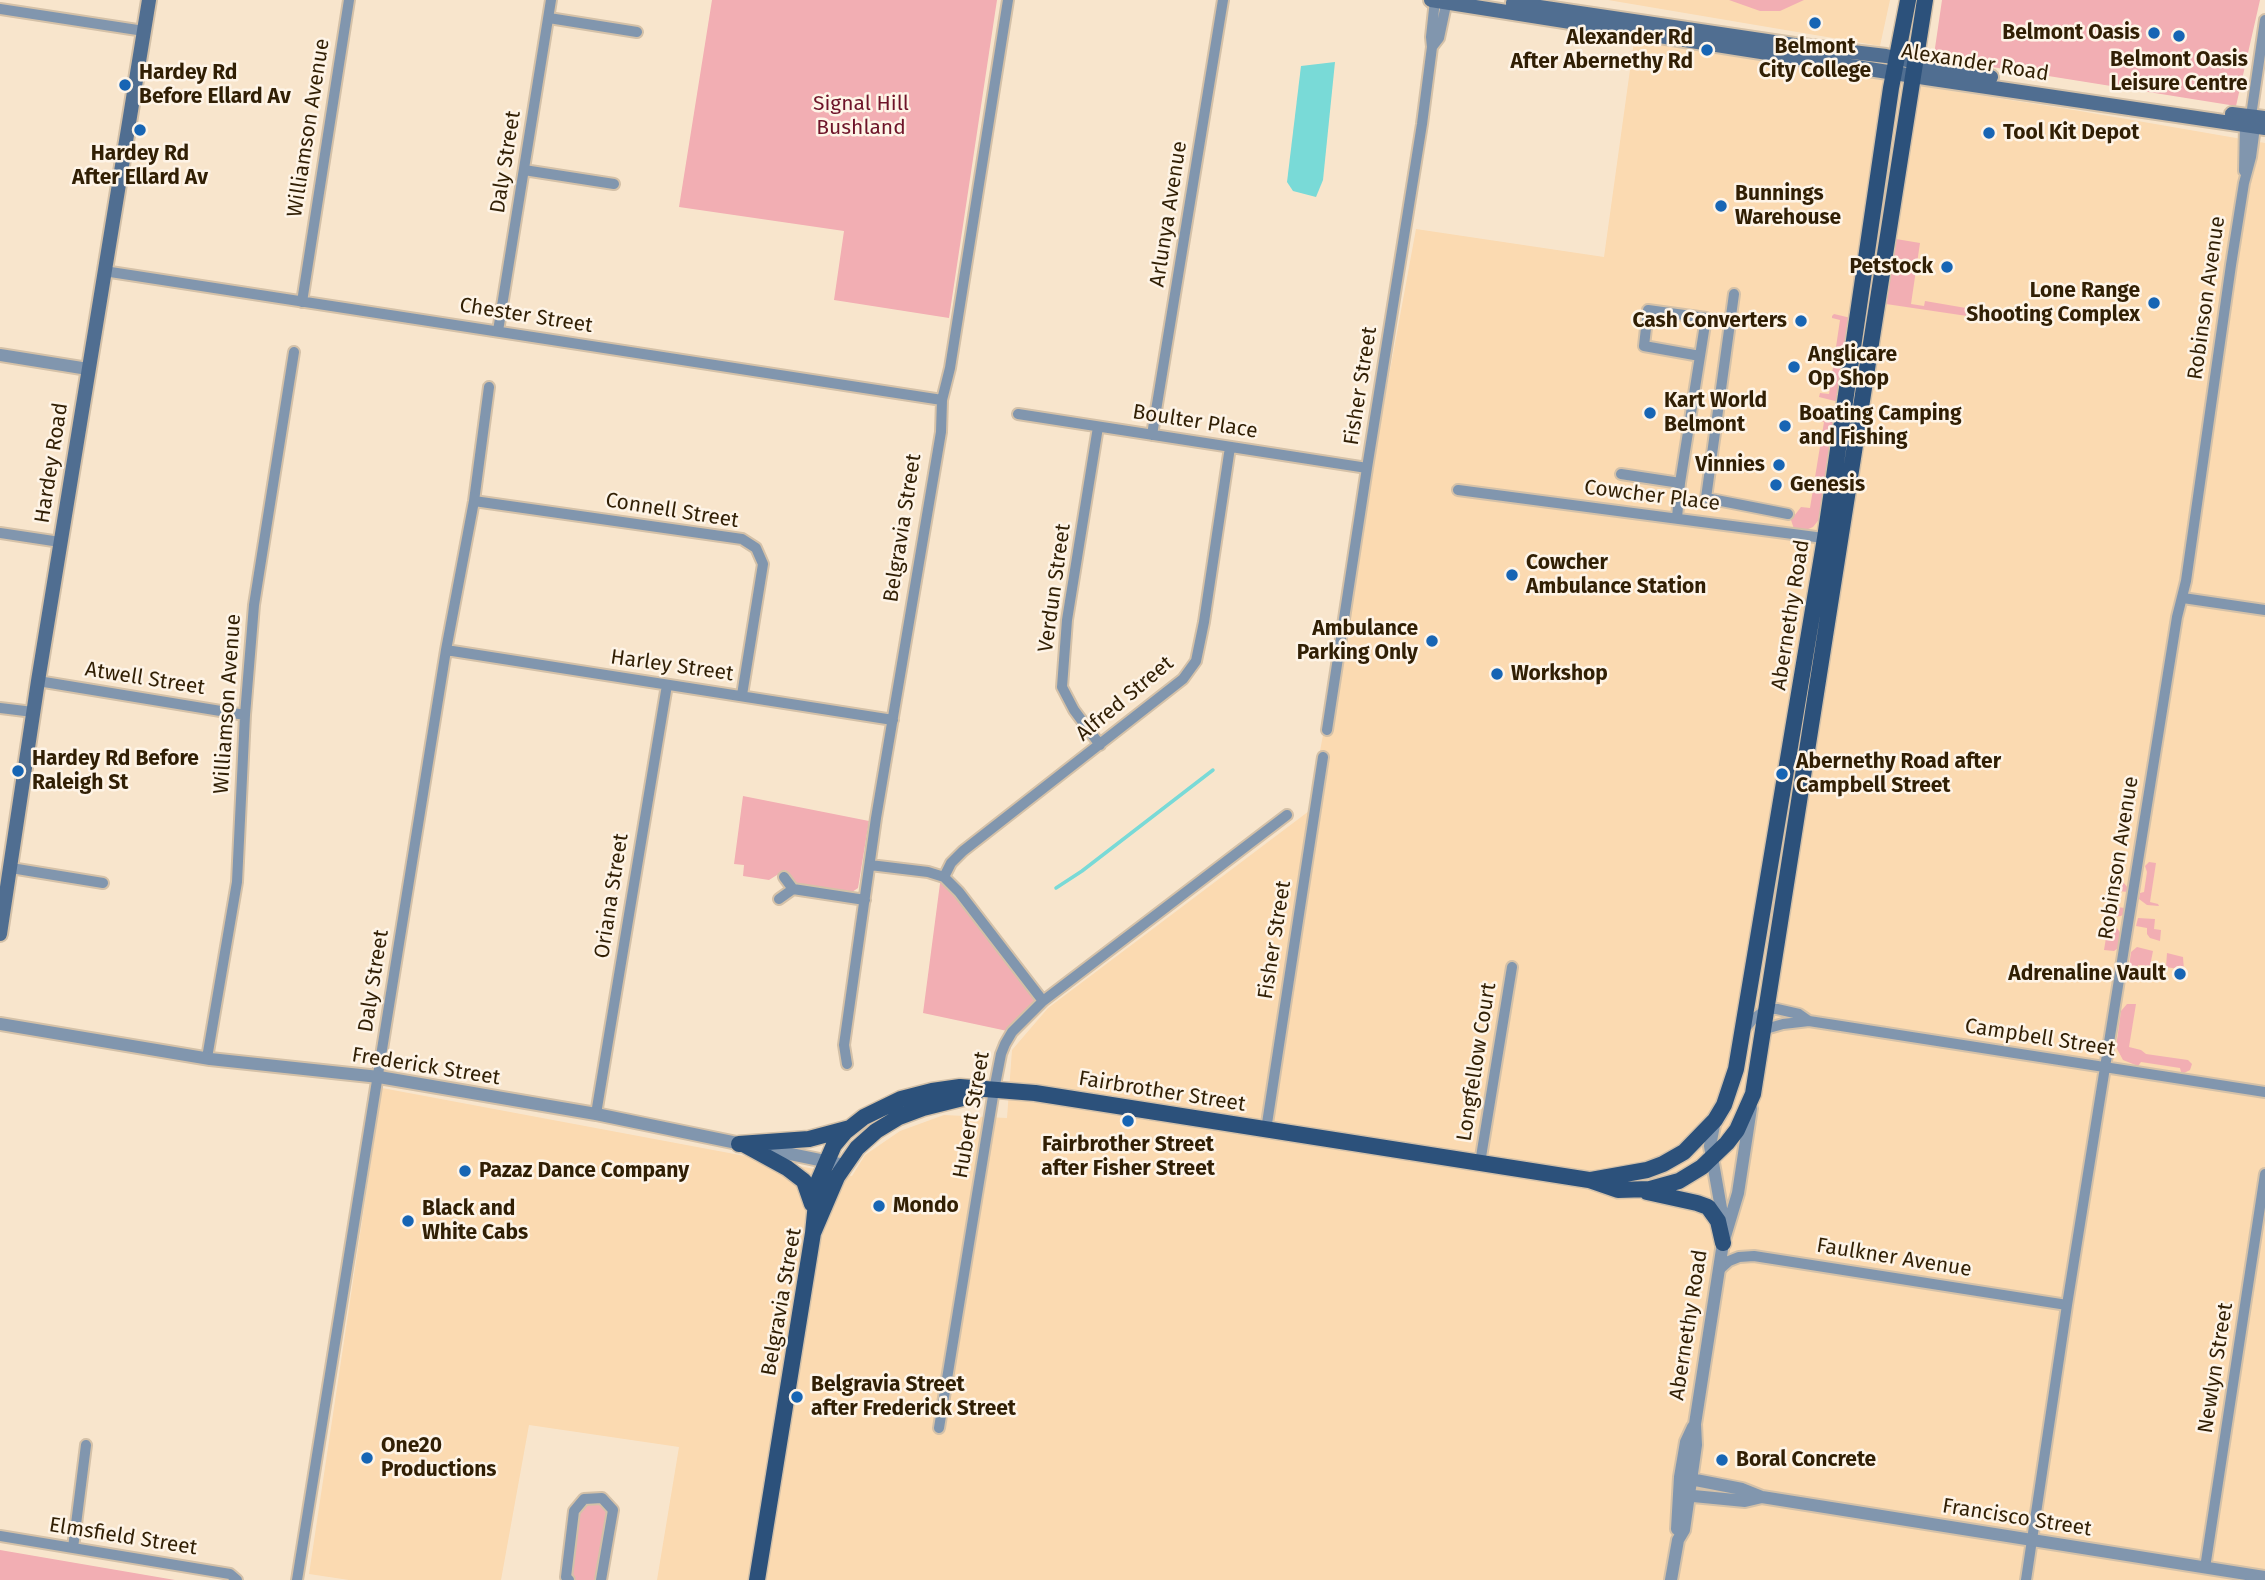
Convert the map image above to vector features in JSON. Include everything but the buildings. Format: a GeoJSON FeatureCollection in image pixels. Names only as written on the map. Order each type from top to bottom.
{"type":"FeatureCollection","features":[{"type":"Feature","properties":{"kind":"main road","name":"Hardey Road"},"geometry":{"type":"LineString","coordinates":[[0,934],[4,887],[11,868],[60,542],[149,0]]}},
{"type":"Feature","properties":{"kind":"main road","name":"Alexander Road"},"geometry":{"type":"LineString","coordinates":[[1494,0],[2256,123]]}},
{"type":"Feature","properties":{"kind":"main road","name":"Abernethy Road"},"geometry":{"type":"LineString","coordinates":[[1753,1094],[1833,540],[1895,66],[1908,0]]}},
{"type":"Feature","properties":{"kind":"main road","name":"Abernethy Road"},"geometry":{"type":"LineString","coordinates":[[1715,1120],[1729,1092],[1743,1031],[1833,540],[1925,0]]}},
{"type":"Feature","properties":{"kind":"main road","name":"Alexander Road"},"geometry":{"type":"LineString","coordinates":[[1439,1],[1895,66]]}},
{"type":"Feature","properties":{"kind":"main road","name":"Fairbrother Street"},"geometry":{"type":"LineString","coordinates":[[813,1233],[818,1182],[834,1145],[852,1127],[884,1106],[932,1091],[960,1087],[1035,1093],[1589,1180],[1618,1190],[1636,1191],[1679,1181],[1711,1159],[1737,1130],[1753,1094]]}},
{"type":"Feature","properties":{"kind":"main road","name":"Belgravia Street"},"geometry":{"type":"LineString","coordinates":[[757,1580],[813,1233],[844,1165],[857,1148],[876,1131],[899,1117],[936,1104],[994,1090]]}},
{"type":"Feature","properties":{"kind":"main road","name":"Fairbrother Street"},"geometry":{"type":"LineString","coordinates":[[1589,1180],[1633,1173],[1663,1164],[1693,1144],[1715,1120]]}},
{"type":"Feature","properties":{"kind":"main road"},"geometry":{"type":"LineString","coordinates":[[742,1144],[809,1139],[852,1127]]}},
{"type":"Feature","properties":{"kind":"main road"},"geometry":{"type":"LineString","coordinates":[[742,1144],[787,1168],[804,1181],[814,1210]]}},
{"type":"Feature","properties":{"kind":"main road"},"geometry":{"type":"LineString","coordinates":[[1636,1191],[1709,1207],[1724,1237]]}},
{"type":"Feature","properties":{"kind":"street","name":"Williamson Avenue"},"geometry":{"type":"LineString","coordinates":[[302,302],[349,0]]}},
{"type":"Feature","properties":{"kind":"street","name":"Daly Street"},"geometry":{"type":"LineString","coordinates":[[498,331],[551,0]]}},
{"type":"Feature","properties":{"kind":"street","name":"Belgravia Street"},"geometry":{"type":"LineString","coordinates":[[847,1064],[845,1045],[870,865],[941,432],[942,400],[950,368],[1007,0]]}},
{"type":"Feature","properties":{"kind":"street","name":"Arlunya Avenue"},"geometry":{"type":"LineString","coordinates":[[1152,435],[1223,0]]}},
{"type":"Feature","properties":{"kind":"street","name":"Fisher Street"},"geometry":{"type":"LineString","coordinates":[[1328,730],[1432,47],[1439,38],[1439,1]]}},
{"type":"Feature","properties":{"kind":"street"},"geometry":{"type":"LineString","coordinates":[[0,9],[144,31]]}},
{"type":"Feature","properties":{"kind":"street"},"geometry":{"type":"LineString","coordinates":[[549,18],[637,32]]}},
{"type":"Feature","properties":{"kind":"street","name":"Robinson Avenue"},"geometry":{"type":"LineString","coordinates":[[2026,1580],[2176,617],[2183,598],[2244,183],[2251,157],[2265,20]]}},
{"type":"Feature","properties":{"kind":"street"},"geometry":{"type":"LineString","coordinates":[[524,170],[614,184]]}},
{"type":"Feature","properties":{"kind":"street","name":"Chester Street"},"geometry":{"type":"LineString","coordinates":[[104,271],[942,400]]}},
{"type":"Feature","properties":{"kind":"street"},"geometry":{"type":"LineString","coordinates":[[1703,522],[1734,294]]}},
{"type":"Feature","properties":{"kind":"street"},"geometry":{"type":"LineString","coordinates":[[1677,518],[1706,318],[1648,310],[1644,346],[1700,356]]}},
{"type":"Feature","properties":{"kind":"street","name":"Williamson Avenue"},"geometry":{"type":"LineString","coordinates":[[207,1058],[237,882],[245,715],[254,605],[294,352]]}},
{"type":"Feature","properties":{"kind":"street"},"geometry":{"type":"LineString","coordinates":[[0,355],[88,369]]}},
{"type":"Feature","properties":{"kind":"street","name":"Daly Street"},"geometry":{"type":"LineString","coordinates":[[297,1580],[446,650],[474,501],[489,387]]}},
{"type":"Feature","properties":{"kind":"street","name":"Boulter Place"},"geometry":{"type":"LineString","coordinates":[[1018,414],[1367,468]]}},
{"type":"Feature","properties":{"kind":"street","name":"Verdun Street"},"geometry":{"type":"LineString","coordinates":[[1098,426],[1067,620],[1062,687],[1074,710],[1100,745]]}},
{"type":"Feature","properties":{"kind":"street","name":"Alfred Street"},"geometry":{"type":"LineString","coordinates":[[944,877],[951,863],[963,851],[1183,679],[1196,662],[1230,447]]}},
{"type":"Feature","properties":{"kind":"street"},"geometry":{"type":"LineString","coordinates":[[1621,474],[1681,483]]}},
{"type":"Feature","properties":{"kind":"street","name":"Cowcher Place"},"geometry":{"type":"LineString","coordinates":[[1458,490],[1833,540]]}},
{"type":"Feature","properties":{"kind":"street"},"geometry":{"type":"LineString","coordinates":[[1706,498],[1788,514]]}},
{"type":"Feature","properties":{"kind":"street","name":"Connell Street"},"geometry":{"type":"LineString","coordinates":[[474,501],[742,539],[756,548],[763,564],[742,695]]}},
{"type":"Feature","properties":{"kind":"street"},"geometry":{"type":"LineString","coordinates":[[0,533],[60,542]]}},
{"type":"Feature","properties":{"kind":"street"},"geometry":{"type":"LineString","coordinates":[[2183,598],[2265,610]]}},
{"type":"Feature","properties":{"kind":"street","name":"Harley Street"},"geometry":{"type":"LineString","coordinates":[[446,650],[893,720]]}},
{"type":"Feature","properties":{"kind":"street","name":"Atwell Street"},"geometry":{"type":"LineString","coordinates":[[38,681],[245,715]]}},
{"type":"Feature","properties":{"kind":"street","name":"Oriana Street"},"geometry":{"type":"LineString","coordinates":[[596,1114],[667,685]]}},
{"type":"Feature","properties":{"kind":"street"},"geometry":{"type":"LineString","coordinates":[[0,708],[33,712]]}},
{"type":"Feature","properties":{"kind":"street","name":"Fisher Street"},"geometry":{"type":"LineString","coordinates":[[1266,1130],[1323,757]]}},
{"type":"Feature","properties":{"kind":"street","name":"Hubert Street"},"geometry":{"type":"LineString","coordinates":[[939,1428],[994,1090],[1004,1044],[1012,1032],[1043,1001],[1287,815]]}},
{"type":"Feature","properties":{"kind":"street"},"geometry":{"type":"LineString","coordinates":[[870,865],[928,872],[944,877],[959,892],[1043,1001]]}},
{"type":"Feature","properties":{"kind":"street"},"geometry":{"type":"LineString","coordinates":[[11,868],[103,883]]}},
{"type":"Feature","properties":{"kind":"street"},"geometry":{"type":"LineString","coordinates":[[784,877],[793,888],[865,900]]}},
{"type":"Feature","properties":{"kind":"street"},"geometry":{"type":"LineString","coordinates":[[779,899],[793,888]]}},
{"type":"Feature","properties":{"kind":"street","name":"Longfellow Court"},"geometry":{"type":"LineString","coordinates":[[1480,1163],[1512,967]]}},
{"type":"Feature","properties":{"kind":"street"},"geometry":{"type":"LineString","coordinates":[[1743,1031],[1767,1009]]}},
{"type":"Feature","properties":{"kind":"street","name":"Campbell Street"},"geometry":{"type":"LineString","coordinates":[[1767,1009],[1799,1014],[1809,1021]]}},
{"type":"Feature","properties":{"kind":"street","name":"Campbell Street"},"geometry":{"type":"LineString","coordinates":[[1763,1033],[1783,1024],[1809,1021],[2265,1093]]}},
{"type":"Feature","properties":{"kind":"street","name":"Frederick Street"},"geometry":{"type":"LineString","coordinates":[[0,1024],[207,1058],[379,1077],[596,1114],[844,1165]]}},
{"type":"Feature","properties":{"kind":"street","name":"Abernethy Road"},"geometry":{"type":"LineString","coordinates":[[1671,1580],[1686,1478],[1686,1442],[1695,1424],[1724,1237],[1738,1193],[1753,1094]]}},
{"type":"Feature","properties":{"kind":"street","name":"Abernethy Road"},"geometry":{"type":"LineString","coordinates":[[1715,1120],[1710,1146],[1723,1212],[1724,1237]]}},
{"type":"Feature","properties":{"kind":"street","name":"Newlyn Street"},"geometry":{"type":"LineString","coordinates":[[2205,1567],[2265,1174]]}},
{"type":"Feature","properties":{"kind":"street","name":"Faulkner Avenue"},"geometry":{"type":"LineString","coordinates":[[1719,1270],[1735,1258],[1754,1256],[2067,1305]]}},
{"type":"Feature","properties":{"kind":"street"},"geometry":{"type":"LineString","coordinates":[[73,1548],[86,1445]]}},
{"type":"Feature","properties":{"kind":"street","name":"Francisco Street"},"geometry":{"type":"LineString","coordinates":[[1686,1478],[1742,1489],[1762,1497],[2265,1577]]}},
{"type":"Feature","properties":{"kind":"street","name":"Francisco Street"},"geometry":{"type":"LineString","coordinates":[[1684,1495],[1745,1501],[1762,1497]]}},
{"type":"Feature","properties":{"kind":"street"},"geometry":{"type":"LineString","coordinates":[[569,1580],[566,1577],[574,1511],[584,1499],[602,1498],[613,1510],[601,1580]]}},
{"type":"Feature","properties":{"kind":"street","name":"Elmsfield Street"},"geometry":{"type":"LineString","coordinates":[[0,1536],[230,1574],[237,1580]]}},
{"type":"Feature","properties":{"kind":"shaded area","name":"Belmont City College"},"geometry":{"type":"Polygon","coordinates":[[[1608,0],[1890,0],[1880,46],[1608,0]]]}},
{"type":"Feature","properties":{"kind":"shaded area"},"geometry":{"type":"Polygon","coordinates":[[[1634,41],[2265,143],[2265,1580],[657,1580],[679,1447],[529,1425],[501,1580],[349,1580],[309,1574],[382,1088],[852,1176],[865,1155],[900,1131],[944,1115],[1007,1118],[1012,1050],[1048,1008],[1309,811],[1416,229],[1604,257],[1634,41]],[[1733,319],[1699,501],[1705,502],[1733,319]]]}},
{"type":"Feature","properties":{"kind":"green space","name":"Signal Hill Bushland"},"geometry":{"type":"Polygon","coordinates":[[[712,0],[997,0],[949,318],[834,300],[844,231],[679,207],[712,0]]]}},
{"type":"Feature","properties":{"kind":"green space"},"geometry":{"type":"Polygon","coordinates":[[[1729,0],[1804,0],[1780,11],[1760,11],[1729,0]]]}},
{"type":"Feature","properties":{"kind":"green space"},"geometry":{"type":"Polygon","coordinates":[[[1942,0],[2260,0],[2236,106],[1942,59],[1936,55],[1935,48],[1942,0]]]}},
{"type":"Feature","properties":{"kind":"green space"},"geometry":{"type":"Polygon","coordinates":[[[1896,239],[1920,243],[1911,304],[1924,306],[1925,301],[1995,313],[1994,320],[1886,304],[1896,239]]]}},
{"type":"Feature","properties":{"kind":"green space"},"geometry":{"type":"Polygon","coordinates":[[[1834,314],[1851,318],[1839,398],[1835,401],[1819,397],[1820,393],[1829,394],[1840,320],[1832,318],[1834,314]]]}},
{"type":"Feature","properties":{"kind":"green space"},"geometry":{"type":"Polygon","coordinates":[[[1817,412],[1834,415],[1836,418],[1821,517],[1813,527],[1806,530],[1794,529],[1791,520],[1801,507],[1810,508],[1824,422],[1816,420],[1817,412]]]}},
{"type":"Feature","properties":{"kind":"green space"},"geometry":{"type":"Polygon","coordinates":[[[743,796],[869,821],[858,888],[849,894],[798,885],[785,870],[769,880],[743,876],[744,865],[734,864],[743,796]]]}},
{"type":"Feature","properties":{"kind":"green space"},"geometry":{"type":"Polygon","coordinates":[[[2149,862],[2156,863],[2150,902],[2159,906],[2147,905],[2139,899],[2140,893],[2144,892],[2147,872],[2145,866],[2149,862]]]}},
{"type":"Feature","properties":{"kind":"green space"},"geometry":{"type":"Polygon","coordinates":[[[941,876],[1043,1001],[1012,1032],[923,1013],[941,876]]]}},
{"type":"Feature","properties":{"kind":"green space"},"geometry":{"type":"Polygon","coordinates":[[[2118,881],[2123,882],[2128,892],[2118,891],[2116,907],[2125,908],[2125,913],[2113,917],[2118,881]]]}},
{"type":"Feature","properties":{"kind":"green space"},"geometry":{"type":"Polygon","coordinates":[[[2138,918],[2155,919],[2154,929],[2161,930],[2160,941],[2150,938],[2147,928],[2136,926],[2138,918]]]}},
{"type":"Feature","properties":{"kind":"green space"},"geometry":{"type":"Polygon","coordinates":[[[2108,926],[2117,928],[2121,934],[2118,948],[2114,951],[2104,950],[2108,926]]]}},
{"type":"Feature","properties":{"kind":"green space"},"geometry":{"type":"Polygon","coordinates":[[[2137,947],[2153,951],[2150,966],[2138,965],[2136,973],[2129,967],[2131,952],[2137,947]]]}},
{"type":"Feature","properties":{"kind":"green space"},"geometry":{"type":"Polygon","coordinates":[[[2167,953],[2183,957],[2184,970],[2166,967],[2167,953]]]}},
{"type":"Feature","properties":{"kind":"green space"},"geometry":{"type":"Polygon","coordinates":[[[2127,1004],[2136,1004],[2129,1047],[2146,1054],[2188,1060],[2192,1064],[2190,1070],[2184,1073],[2180,1068],[2141,1062],[2138,1066],[2123,1060],[2116,1047],[2121,1011],[2127,1004]]]}},
{"type":"Feature","properties":{"kind":"green space"},"geometry":{"type":"Polygon","coordinates":[[[584,1499],[601,1501],[610,1510],[601,1580],[569,1580],[574,1511],[584,1499]]]}},
{"type":"Feature","properties":{"kind":"green space"},"geometry":{"type":"Polygon","coordinates":[[[0,1550],[175,1580],[0,1580],[0,1550]]]}},
{"type":"Feature","properties":{"kind":"water"},"geometry":{"type":"Polygon","coordinates":[[[1335,62],[1323,180],[1316,197],[1293,191],[1287,182],[1301,66],[1335,62]]]}},
{"type":"Feature","properties":{"kind":"waterway"},"geometry":{"type":"LineString","coordinates":[[1056,888],[1213,770]]}},
{"type":"Feature","properties":{"kind":"place","name":"Belmont City College"},"geometry":{"type":"Point","coordinates":[1815,23]}},
{"type":"Feature","properties":{"kind":"place","name":"Belmont Oasis"},"geometry":{"type":"Point","coordinates":[2154,33]}},
{"type":"Feature","properties":{"kind":"place","name":"Belmont Oasis Leisure Centre"},"geometry":{"type":"Point","coordinates":[2179,36]}},
{"type":"Feature","properties":{"kind":"place","name":"Alexander Rd After Abernethy Rd"},"geometry":{"type":"Point","coordinates":[1707,50]}},
{"type":"Feature","properties":{"kind":"place","name":"Hardey Rd Before Ellard Av"},"geometry":{"type":"Point","coordinates":[125,85]}},
{"type":"Feature","properties":{"kind":"place","name":"Hardey Rd After Ellard Av"},"geometry":{"type":"Point","coordinates":[140,130]}},
{"type":"Feature","properties":{"kind":"place","name":"Tool Kit Depot"},"geometry":{"type":"Point","coordinates":[1989,133]}},
{"type":"Feature","properties":{"kind":"place","name":"Bunnings Warehouse"},"geometry":{"type":"Point","coordinates":[1721,206]}},
{"type":"Feature","properties":{"kind":"place","name":"Petstock"},"geometry":{"type":"Point","coordinates":[1947,267]}},
{"type":"Feature","properties":{"kind":"place","name":"Lone Range Shooting Complex"},"geometry":{"type":"Point","coordinates":[2154,303]}},
{"type":"Feature","properties":{"kind":"place","name":"Cash Converters"},"geometry":{"type":"Point","coordinates":[1801,321]}},
{"type":"Feature","properties":{"kind":"place","name":"Anglicare Op Shop"},"geometry":{"type":"Point","coordinates":[1794,367]}},
{"type":"Feature","properties":{"kind":"place","name":"Kart World Belmont"},"geometry":{"type":"Point","coordinates":[1650,413]}},
{"type":"Feature","properties":{"kind":"place","name":"Boating Camping and Fishing"},"geometry":{"type":"Point","coordinates":[1785,426]}},
{"type":"Feature","properties":{"kind":"place","name":"Vinnies"},"geometry":{"type":"Point","coordinates":[1779,465]}},
{"type":"Feature","properties":{"kind":"place","name":"Genesis"},"geometry":{"type":"Point","coordinates":[1776,485]}},
{"type":"Feature","properties":{"kind":"place","name":"Cowcher Ambulance Station"},"geometry":{"type":"Point","coordinates":[1512,575]}},
{"type":"Feature","properties":{"kind":"place","name":"Ambulance Parking Only"},"geometry":{"type":"Point","coordinates":[1432,641]}},
{"type":"Feature","properties":{"kind":"place","name":"Workshop"},"geometry":{"type":"Point","coordinates":[1497,674]}},
{"type":"Feature","properties":{"kind":"place","name":"Hardey Rd Before Raleigh St"},"geometry":{"type":"Point","coordinates":[18,771]}},
{"type":"Feature","properties":{"kind":"place","name":"Abernethy Road after Campbell Street"},"geometry":{"type":"Point","coordinates":[1782,774]}},
{"type":"Feature","properties":{"kind":"place","name":"Adrenaline Vault"},"geometry":{"type":"Point","coordinates":[2180,974]}},
{"type":"Feature","properties":{"kind":"place","name":"Fairbrother Street after Fisher Street"},"geometry":{"type":"Point","coordinates":[1128,1121]}},
{"type":"Feature","properties":{"kind":"place","name":"Pazaz Dance Company"},"geometry":{"type":"Point","coordinates":[465,1171]}},
{"type":"Feature","properties":{"kind":"place","name":"Mondo"},"geometry":{"type":"Point","coordinates":[879,1206]}},
{"type":"Feature","properties":{"kind":"place","name":"Black and White Cabs"},"geometry":{"type":"Point","coordinates":[408,1221]}},
{"type":"Feature","properties":{"kind":"place","name":"Belgravia Street after Frederick Street"},"geometry":{"type":"Point","coordinates":[797,1397]}},
{"type":"Feature","properties":{"kind":"place","name":"One20 Productions"},"geometry":{"type":"Point","coordinates":[367,1458]}},
{"type":"Feature","properties":{"kind":"place","name":"Boral Concrete"},"geometry":{"type":"Point","coordinates":[1722,1460]}}]}
